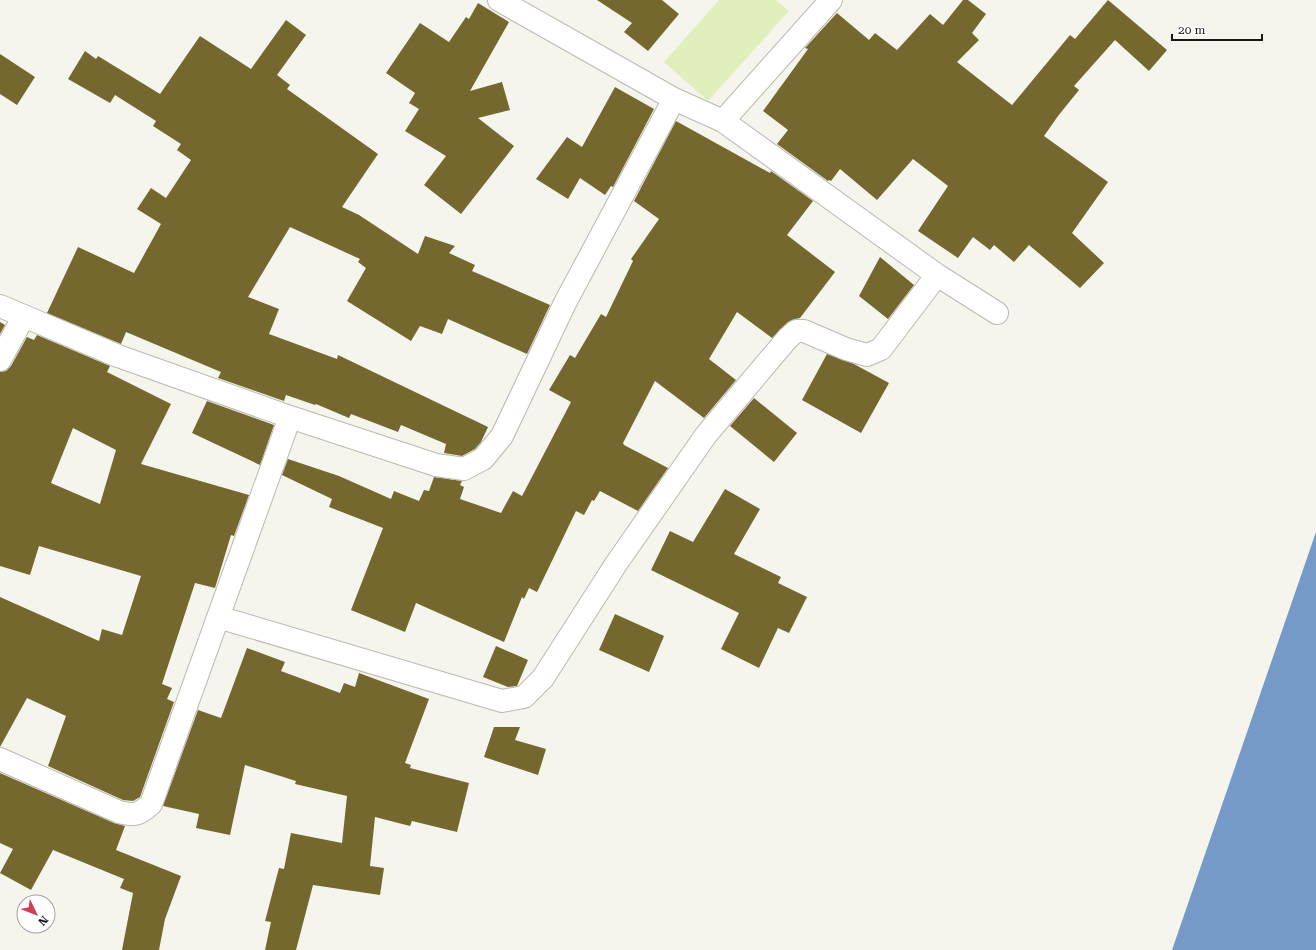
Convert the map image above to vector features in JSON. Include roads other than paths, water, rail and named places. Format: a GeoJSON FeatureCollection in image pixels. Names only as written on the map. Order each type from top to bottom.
{"type":"FeatureCollection","features":[{"type":"Feature","properties":{"kind":"street"},"geometry":{"type":"LineString","coordinates":[[499,0],[674,99],[723,121],[937,275],[998,313]]}},
{"type":"Feature","properties":{"kind":"street"},"geometry":{"type":"LineString","coordinates":[[723,121],[831,0]]}},
{"type":"Feature","properties":{"kind":"street"},"geometry":{"type":"LineString","coordinates":[[0,306],[118,356],[290,418],[436,465],[464,469],[483,459],[502,436],[565,303],[674,99]]}},
{"type":"Feature","properties":{"kind":"street"},"geometry":{"type":"LineString","coordinates":[[218,617],[502,701],[524,697],[543,678],[616,564],[706,435],[788,338],[796,331],[804,331],[846,349],[867,355],[881,349],[937,275]]}},
{"type":"Feature","properties":{"kind":"street"},"geometry":{"type":"LineString","coordinates":[[0,360],[24,316]]}},
{"type":"Feature","properties":{"kind":"street"},"geometry":{"type":"LineString","coordinates":[[0,759],[119,812],[130,815],[140,813],[151,804],[290,418]]}},
{"type":"Feature","properties":{"kind":"water"},"geometry":{"type":"Polygon","coordinates":[[[1316,532],[1316,950],[1172,950],[1316,532]]]}}]}
